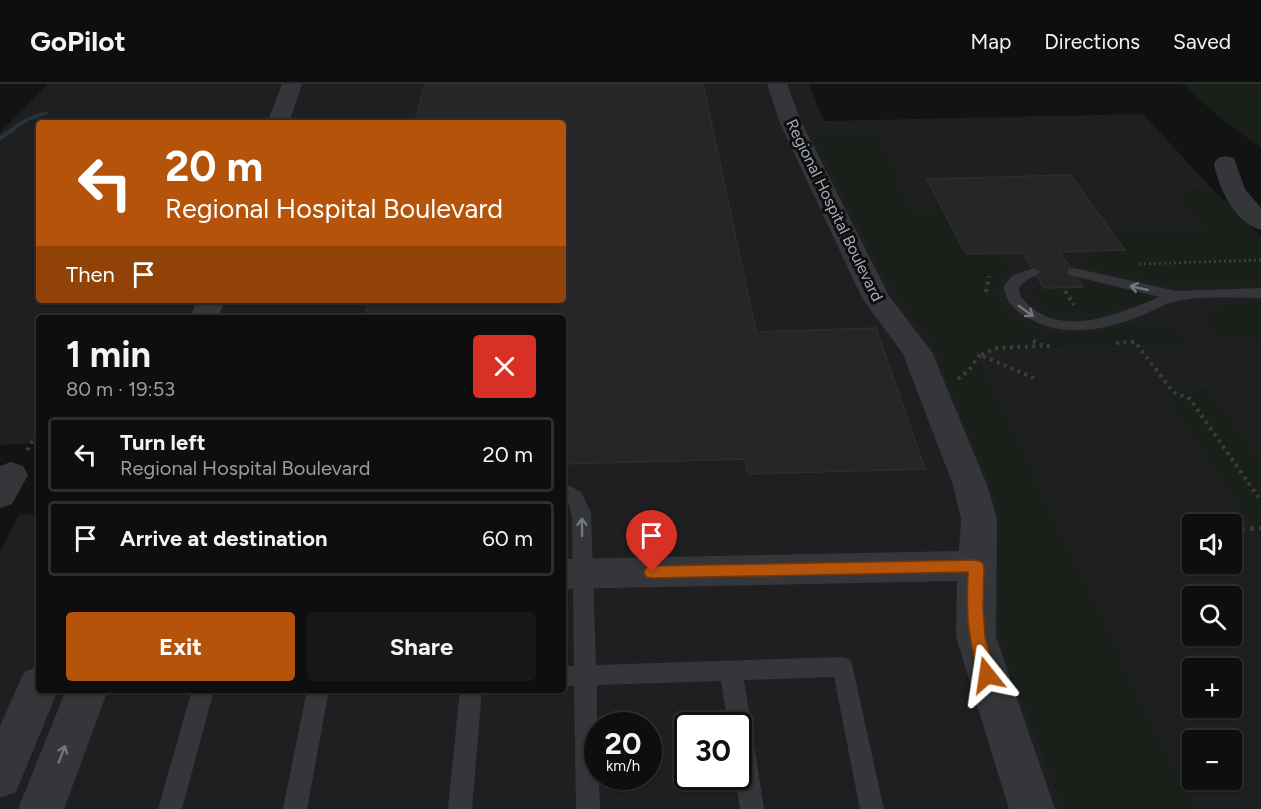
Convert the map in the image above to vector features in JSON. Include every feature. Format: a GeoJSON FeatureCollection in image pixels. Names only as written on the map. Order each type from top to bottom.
{"type":"FeatureCollection","features":[{"type":"Feature","properties":{"kind":"street"},"geometry":{"type":"LineString","coordinates":[[279,120],[292,84]]}},
{"type":"Feature","properties":{"kind":"street","name":"Regional Hospital Boulevard"},"geometry":{"type":"LineString","coordinates":[[777,84],[791,123],[876,298],[917,352],[923,364],[976,502],[979,519],[976,566],[976,637],[1032,809]]}},
{"type":"Feature","properties":{"kind":"street"},"geometry":{"type":"LineString","coordinates":[[1226,163],[1229,185],[1236,196],[1261,222]]}},
{"type":"Feature","properties":{"kind":"street"},"geometry":{"type":"LineString","coordinates":[[572,574],[976,566]]}},
{"type":"Feature","properties":{"kind":"street"},"geometry":{"type":"LineString","coordinates":[[0,777],[36,692]]}},
{"type":"Feature","properties":{"kind":"street"},"geometry":{"type":"LineString","coordinates":[[41,809],[86,693]]}},
{"type":"Feature","properties":{"kind":"lane"},"geometry":{"type":"LineString","coordinates":[[1034,272],[1015,280],[1011,289],[1012,296],[1025,311],[1056,325],[1076,326],[1108,322],[1176,296]]}},
{"type":"Feature","properties":{"kind":"lane"},"geometry":{"type":"LineString","coordinates":[[1074,272],[1176,296],[1261,293]]}},
{"type":"Feature","properties":{"kind":"lane"},"geometry":{"type":"LineString","coordinates":[[566,491],[579,503],[582,518],[572,574],[586,676],[588,809]]}},
{"type":"Feature","properties":{"kind":"lane"},"geometry":{"type":"LineString","coordinates":[[566,676],[843,667],[872,809]]}},
{"type":"Feature","properties":{"kind":"lane"},"geometry":{"type":"LineString","coordinates":[[731,671],[752,809]]}},
{"type":"Feature","properties":{"kind":"lane"},"geometry":{"type":"LineString","coordinates":[[170,809],[202,693]]}},
{"type":"Feature","properties":{"kind":"lane"},"geometry":{"type":"LineString","coordinates":[[295,809],[317,693]]}},
{"type":"Feature","properties":{"kind":"lane"},"geometry":{"type":"LineString","coordinates":[[460,809],[471,693]]}},
{"type":"Feature","properties":{"kind":"path"},"geometry":{"type":"LineString","coordinates":[[1134,264],[1261,260]]}},
{"type":"Feature","properties":{"kind":"path"},"geometry":{"type":"LineString","coordinates":[[986,294],[988,277],[994,270]]}},
{"type":"Feature","properties":{"kind":"path"},"geometry":{"type":"LineString","coordinates":[[1029,338],[1043,346]]}},
{"type":"Feature","properties":{"kind":"path"},"geometry":{"type":"LineString","coordinates":[[1107,343],[1135,342],[1173,392],[1190,399],[1261,501]]}},
{"type":"Feature","properties":{"kind":"path"},"geometry":{"type":"LineString","coordinates":[[1034,378],[980,355],[992,349],[1054,346]]}},
{"type":"Feature","properties":{"kind":"path"},"geometry":{"type":"LineString","coordinates":[[1242,529],[1261,528]]}},
{"type":"Feature","properties":{"kind":"shaded area"},"geometry":{"type":"Polygon","coordinates":[[[48,84],[809,84],[824,121],[1143,114],[1261,242],[1261,809],[0,809],[0,552],[19,515],[36,514],[36,693],[566,693],[566,315],[36,315],[36,443],[0,445],[0,133],[48,84]]]}},
{"type":"Feature","properties":{"kind":"shaded area"},"geometry":{"type":"Polygon","coordinates":[[[1183,84],[1261,84],[1261,148],[1219,117],[1183,84]]]}},
{"type":"Feature","properties":{"kind":"shaded area"},"geometry":{"type":"Polygon","coordinates":[[[811,132],[877,135],[912,211],[943,209],[966,254],[995,254],[1016,267],[1001,279],[997,286],[997,294],[1007,312],[1030,327],[1048,333],[1066,334],[1161,323],[1173,327],[1187,343],[974,351],[1193,809],[1064,809],[999,633],[994,608],[1000,528],[995,496],[932,340],[890,284],[811,132]]]}},
{"type":"Feature","properties":{"kind":"shaded area"},"geometry":{"type":"Polygon","coordinates":[[[1195,188],[1206,190],[1224,200],[1240,213],[1261,237],[1261,284],[1177,285],[1084,267],[1088,251],[1125,250],[1112,232],[1207,229],[1179,197],[1195,188]]]}},
{"type":"Feature","properties":{"kind":"shaded area"},"geometry":{"type":"Polygon","coordinates":[[[1077,282],[1144,294],[1149,299],[1143,303],[1100,312],[1067,315],[1041,306],[1032,296],[1032,290],[1046,284],[1077,282]]]}},
{"type":"Feature","properties":{"kind":"shaded area"},"geometry":{"type":"Polygon","coordinates":[[[1261,303],[1261,341],[1219,342],[1205,318],[1208,311],[1228,304],[1261,303]]]}},
{"type":"Feature","properties":{"kind":"shaded area"},"geometry":{"type":"Polygon","coordinates":[[[1207,388],[1261,462],[1261,538],[1162,390],[1207,388]]]}},
{"type":"Feature","properties":{"kind":"building"},"geometry":{"type":"Polygon","coordinates":[[[425,84],[703,84],[756,332],[876,328],[925,469],[748,474],[745,459],[566,464],[566,315],[365,315],[368,303],[566,303],[566,120],[416,120],[425,84]]]}},
{"type":"Feature","properties":{"kind":"building"},"geometry":{"type":"Polygon","coordinates":[[[1070,175],[1125,250],[1060,252],[1083,287],[1044,288],[1023,253],[966,254],[927,179],[1070,175]]]}},
{"type":"Feature","properties":{"kind":"waterway"},"geometry":{"type":"LineString","coordinates":[[0,139],[26,120],[46,113]]}},
{"type":"Feature","properties":{"kind":"route"},"geometry":{"type":"LineString","coordinates":[[652,572],[976,566],[976,637],[987,675]]}}]}
